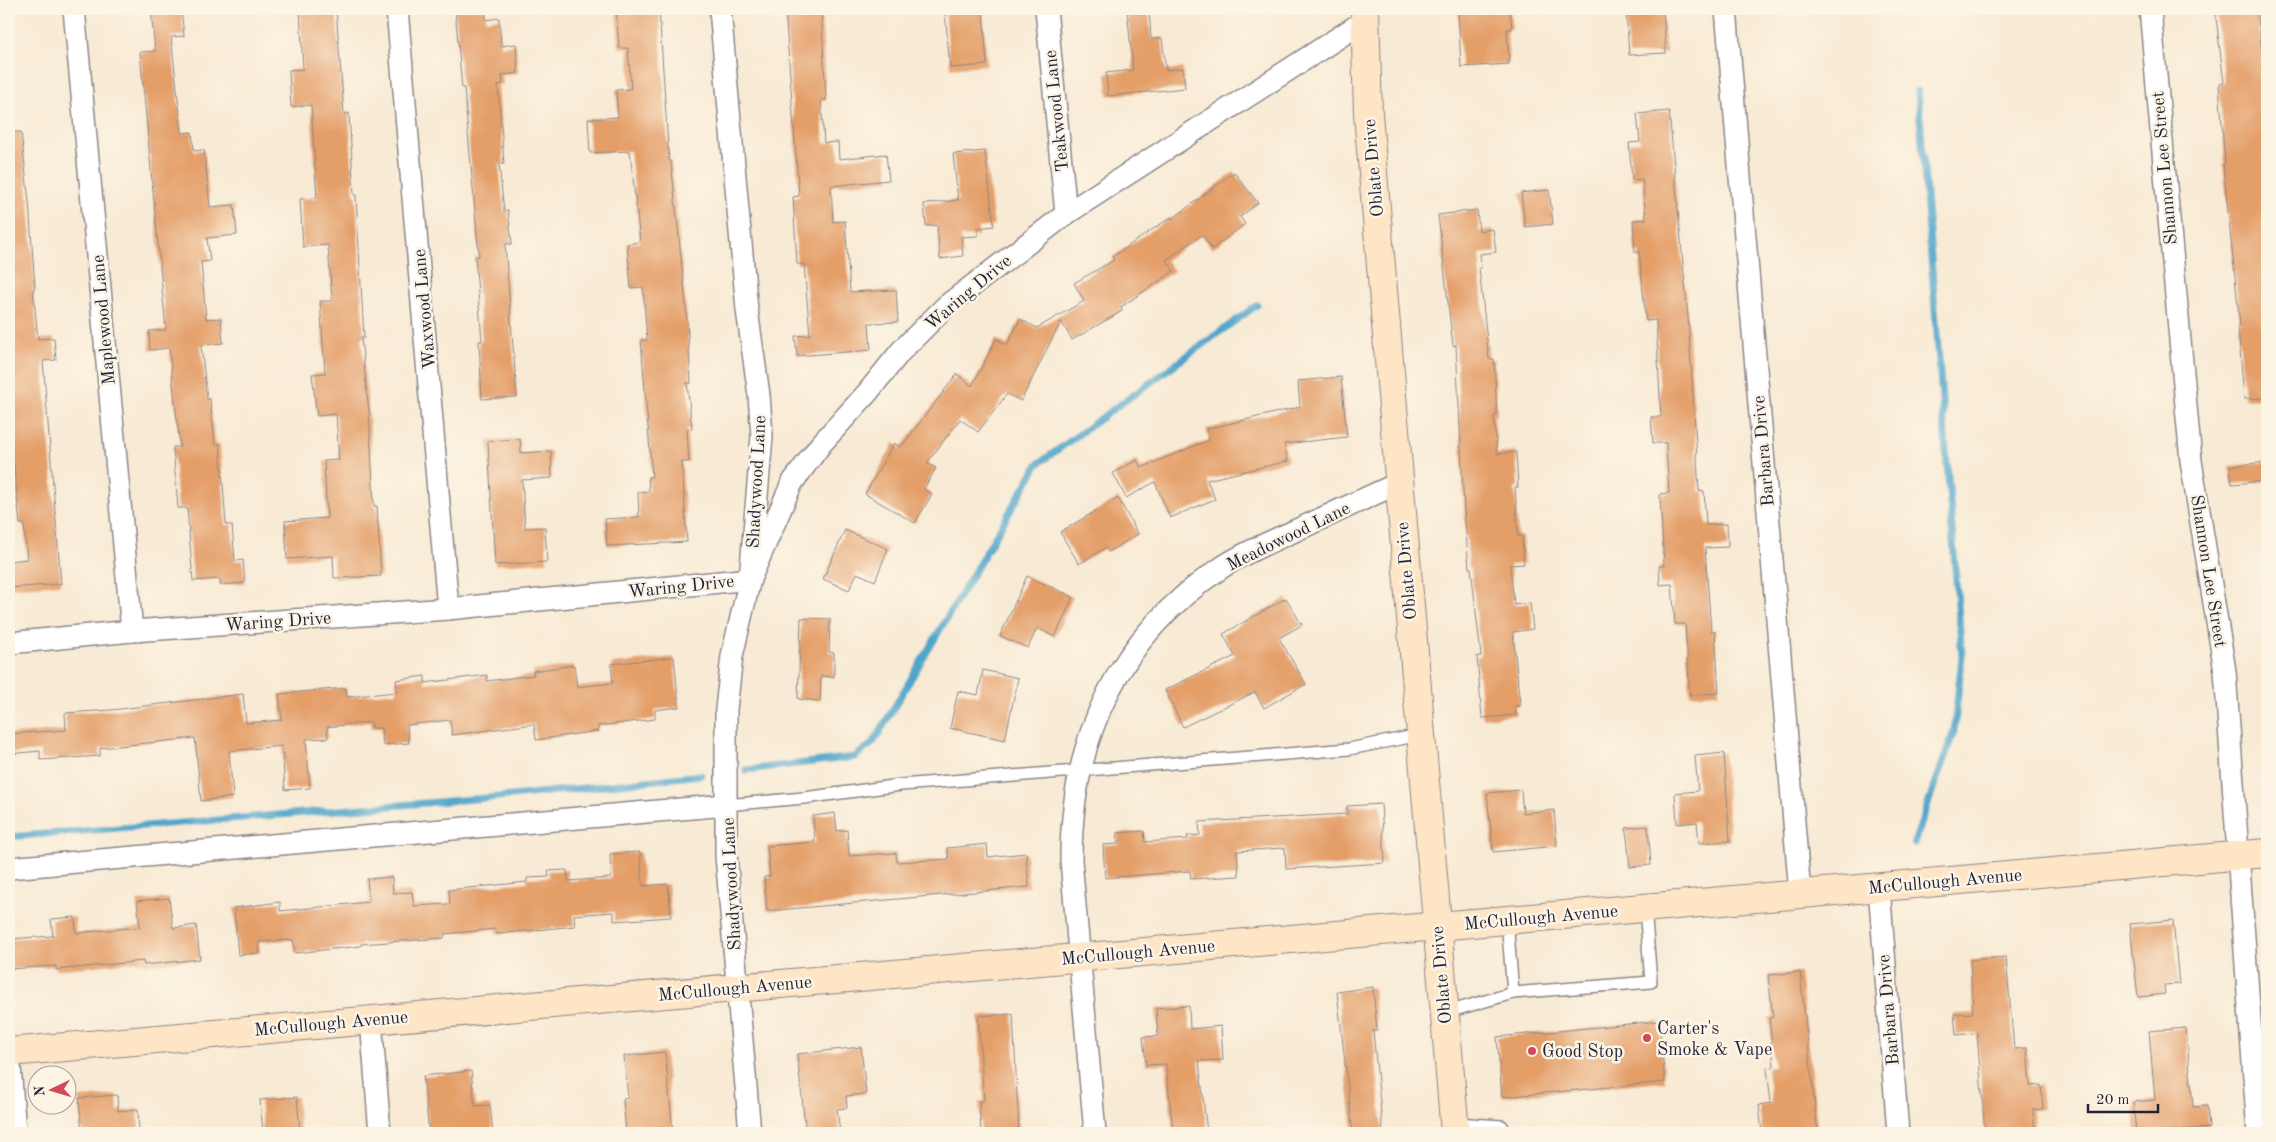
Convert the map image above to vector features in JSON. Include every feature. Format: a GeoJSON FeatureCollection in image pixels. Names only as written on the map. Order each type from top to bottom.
{"type":"FeatureCollection","features":[{"type":"Feature","properties":{"kind":"main road","name":"Oblate Drive"},"geometry":{"type":"LineString","coordinates":[[1365,15],[1368,114],[1454,1128]]}},
{"type":"Feature","properties":{"kind":"main road","name":"McCullough Avenue"},"geometry":{"type":"LineString","coordinates":[[9,1052],[2267,853]]}},
{"type":"Feature","properties":{"kind":"street","name":"Maplewood Lane"},"geometry":{"type":"LineString","coordinates":[[74,9],[132,631]]}},
{"type":"Feature","properties":{"kind":"street","name":"Waxwood Lane"},"geometry":{"type":"LineString","coordinates":[[397,9],[448,609]]}},
{"type":"Feature","properties":{"kind":"street","name":"Shadywood Lane"},"geometry":{"type":"LineString","coordinates":[[720,9],[747,310],[759,395],[762,436],[750,579],[732,656],[726,710],[726,855],[750,1133]]}},
{"type":"Feature","properties":{"kind":"street","name":"Teakwood Lane"},"geometry":{"type":"LineString","coordinates":[[1046,9],[1066,214]]}},
{"type":"Feature","properties":{"kind":"street","name":"Barbara Drive"},"geometry":{"type":"LineString","coordinates":[[1726,9],[1800,894]]}},
{"type":"Feature","properties":{"kind":"street","name":"Shannon Lee Street"},"geometry":{"type":"LineString","coordinates":[[2150,9],[2191,461],[2225,671],[2240,855],[2258,1133]]}},
{"type":"Feature","properties":{"kind":"street","name":"Waring Drive"},"geometry":{"type":"LineString","coordinates":[[9,643],[132,631],[448,609],[750,579],[792,483],[821,444],[868,392],[901,351],[946,306],[1066,214],[1365,15]]}},
{"type":"Feature","properties":{"kind":"street","name":"Meadowood Lane"},"geometry":{"type":"LineString","coordinates":[[1095,1133],[1071,860],[1071,826],[1079,772],[1093,725],[1107,693],[1145,636],[1168,610],[1215,572],[1252,550],[1399,483]]}},
{"type":"Feature","properties":{"kind":"street"},"geometry":{"type":"LineString","coordinates":[[9,868],[726,805]]}},
{"type":"Feature","properties":{"kind":"street","name":"Barbara Drive"},"geometry":{"type":"LineString","coordinates":[[1878,887],[1898,1133]]}},
{"type":"Feature","properties":{"kind":"street"},"geometry":{"type":"LineString","coordinates":[[371,1020],[380,1133]]}},
{"type":"Feature","properties":{"kind":"street"},"geometry":{"type":"LineString","coordinates":[[9,1052],[15,1133]]}},
{"type":"Feature","properties":{"kind":"lane"},"geometry":{"type":"LineString","coordinates":[[726,805],[804,798],[901,785],[1349,749],[1420,735]]}},
{"type":"Feature","properties":{"kind":"lane"},"geometry":{"type":"LineString","coordinates":[[1444,1013],[1513,993],[1651,982],[1645,908]]}},
{"type":"Feature","properties":{"kind":"lane"},"geometry":{"type":"LineString","coordinates":[[1508,920],[1513,993]]}},
{"type":"Feature","properties":{"kind":"lane"},"geometry":{"type":"LineString","coordinates":[[1454,1128],[1502,1126],[1506,1133]]}},
{"type":"Feature","properties":{"kind":"building"},"geometry":{"type":"Polygon","coordinates":[[[151,9],[181,9],[184,36],[171,37],[182,133],[192,132],[194,151],[204,150],[210,207],[234,205],[237,235],[207,238],[210,261],[201,262],[206,319],[221,318],[223,343],[201,345],[207,399],[210,399],[215,444],[220,444],[226,525],[232,525],[235,561],[243,560],[245,583],[220,585],[220,579],[193,581],[187,508],[178,508],[173,447],[180,447],[169,348],[150,350],[149,331],[166,330],[140,52],[155,51],[151,9]]]}},
{"type":"Feature","properties":{"kind":"building"},"geometry":{"type":"Polygon","coordinates":[[[300,9],[336,9],[344,114],[349,113],[354,195],[356,195],[364,338],[361,338],[369,411],[374,506],[377,506],[381,576],[334,578],[333,556],[287,559],[285,521],[327,518],[324,461],[339,460],[336,414],[317,416],[312,374],[325,373],[320,301],[332,301],[328,245],[303,247],[300,199],[317,198],[311,105],[291,107],[289,70],[303,69],[300,9]]]}},
{"type":"Feature","properties":{"kind":"building"},"geometry":{"type":"Polygon","coordinates":[[[455,9],[485,9],[486,20],[499,18],[501,46],[516,44],[518,73],[502,75],[503,84],[498,85],[504,164],[499,164],[504,211],[508,210],[512,244],[505,244],[517,397],[482,399],[479,341],[482,341],[475,257],[479,256],[455,9]]]}},
{"type":"Feature","properties":{"kind":"building"},"geometry":{"type":"Polygon","coordinates":[[[616,9],[659,9],[669,161],[671,161],[686,305],[691,383],[687,383],[692,429],[687,429],[689,462],[682,462],[687,542],[607,546],[605,519],[639,517],[638,492],[649,491],[648,477],[652,477],[641,340],[647,340],[643,287],[631,288],[627,244],[640,242],[630,151],[590,153],[588,119],[618,117],[616,90],[631,89],[628,48],[619,48],[616,9]]]}},
{"type":"Feature","properties":{"kind":"building"},"geometry":{"type":"Polygon","coordinates":[[[785,9],[821,9],[826,100],[821,100],[824,143],[838,142],[839,159],[886,154],[889,180],[831,186],[833,222],[845,221],[850,292],[896,290],[898,322],[869,323],[871,350],[797,356],[795,336],[810,335],[804,264],[797,264],[793,197],[799,196],[785,9]]]}},
{"type":"Feature","properties":{"kind":"building"},"geometry":{"type":"Polygon","coordinates":[[[983,9],[987,65],[950,68],[945,11],[983,9]]]}},
{"type":"Feature","properties":{"kind":"building"},"geometry":{"type":"Polygon","coordinates":[[[1127,9],[1149,9],[1151,39],[1162,38],[1166,70],[1183,68],[1185,88],[1108,96],[1106,73],[1133,70],[1127,9]]]}},
{"type":"Feature","properties":{"kind":"building"},"geometry":{"type":"Polygon","coordinates":[[[1510,9],[1512,29],[1507,29],[1509,64],[1461,67],[1458,10],[1510,9]]]}},
{"type":"Feature","properties":{"kind":"building"},"geometry":{"type":"Polygon","coordinates":[[[1626,9],[1663,9],[1666,53],[1629,55],[1626,9]]]}},
{"type":"Feature","properties":{"kind":"building"},"geometry":{"type":"Polygon","coordinates":[[[2215,9],[2257,9],[2265,80],[2267,80],[2267,148],[2264,148],[2267,182],[2267,398],[2244,399],[2238,325],[2240,325],[2223,164],[2225,164],[2219,84],[2224,83],[2215,9]]]}},
{"type":"Feature","properties":{"kind":"building"},"geometry":{"type":"Polygon","coordinates":[[[1669,111],[1688,317],[1699,491],[1704,491],[1706,525],[1727,524],[1728,547],[1705,548],[1711,632],[1715,631],[1719,693],[1690,695],[1685,624],[1675,624],[1672,584],[1660,585],[1659,566],[1664,566],[1660,494],[1669,493],[1666,443],[1653,443],[1651,417],[1661,417],[1656,320],[1646,321],[1639,252],[1635,252],[1633,220],[1646,219],[1642,179],[1632,180],[1629,143],[1640,142],[1637,114],[1669,111]]]}},
{"type":"Feature","properties":{"kind":"building"},"geometry":{"type":"Polygon","coordinates":[[[9,132],[21,132],[29,202],[35,288],[33,289],[38,339],[54,338],[56,360],[43,361],[61,584],[9,588],[9,561],[27,559],[24,524],[20,524],[11,438],[9,438],[9,132]]]}},
{"type":"Feature","properties":{"kind":"building"},"geometry":{"type":"Polygon","coordinates":[[[985,151],[994,226],[978,228],[978,236],[961,237],[963,256],[940,259],[937,225],[926,226],[924,204],[958,200],[953,154],[985,151]]]}},
{"type":"Feature","properties":{"kind":"building"},"geometry":{"type":"Polygon","coordinates":[[[1234,172],[1258,203],[1240,217],[1245,224],[1212,249],[1202,235],[1166,260],[1174,271],[1121,307],[1122,311],[1072,340],[1061,321],[1021,401],[1007,394],[978,432],[960,419],[927,463],[936,468],[924,489],[932,494],[915,523],[865,494],[894,443],[901,447],[957,374],[972,386],[996,339],[1007,345],[1020,319],[1037,328],[1084,301],[1074,283],[1114,260],[1112,257],[1171,217],[1172,219],[1234,172]]]}},
{"type":"Feature","properties":{"kind":"building"},"geometry":{"type":"Polygon","coordinates":[[[1549,190],[1553,224],[1525,227],[1521,193],[1549,190]]]}},
{"type":"Feature","properties":{"kind":"building"},"geometry":{"type":"Polygon","coordinates":[[[1477,210],[1479,231],[1493,229],[1496,252],[1480,254],[1481,268],[1479,268],[1489,359],[1494,359],[1497,415],[1494,416],[1497,454],[1516,452],[1518,487],[1515,487],[1518,536],[1522,536],[1524,564],[1510,565],[1514,605],[1530,603],[1533,629],[1513,632],[1520,706],[1515,706],[1516,715],[1482,718],[1477,656],[1481,656],[1471,568],[1469,568],[1464,510],[1456,345],[1453,346],[1438,215],[1477,210]]]}},
{"type":"Feature","properties":{"kind":"building"},"geometry":{"type":"Polygon","coordinates":[[[1341,377],[1347,437],[1284,444],[1288,461],[1207,480],[1215,499],[1170,518],[1155,482],[1126,498],[1113,473],[1137,460],[1141,468],[1209,440],[1206,429],[1300,407],[1298,381],[1341,377]]]}},
{"type":"Feature","properties":{"kind":"building"},"geometry":{"type":"Polygon","coordinates":[[[520,439],[521,453],[551,451],[552,478],[522,480],[525,528],[545,527],[547,562],[495,565],[488,441],[520,439]]]}},
{"type":"Feature","properties":{"kind":"building"},"geometry":{"type":"Polygon","coordinates":[[[2267,462],[2267,481],[2232,484],[2230,466],[2267,462]]]}},
{"type":"Feature","properties":{"kind":"building"},"geometry":{"type":"Polygon","coordinates":[[[1118,498],[1138,534],[1108,552],[1105,548],[1079,564],[1060,532],[1118,498]]]}},
{"type":"Feature","properties":{"kind":"building"},"geometry":{"type":"Polygon","coordinates":[[[845,530],[888,549],[875,581],[857,573],[849,590],[823,579],[845,530]]]}},
{"type":"Feature","properties":{"kind":"building"},"geometry":{"type":"Polygon","coordinates":[[[1027,576],[1073,597],[1055,637],[1037,628],[1028,648],[1000,636],[1027,576]]]}},
{"type":"Feature","properties":{"kind":"building"},"geometry":{"type":"Polygon","coordinates":[[[1286,598],[1302,625],[1279,638],[1306,684],[1264,708],[1255,692],[1183,727],[1165,690],[1235,656],[1223,634],[1286,598]]]}},
{"type":"Feature","properties":{"kind":"building"},"geometry":{"type":"Polygon","coordinates":[[[801,618],[830,619],[829,652],[834,653],[834,677],[821,676],[820,701],[798,699],[801,618]]]}},
{"type":"Feature","properties":{"kind":"building"},"geometry":{"type":"Polygon","coordinates":[[[674,657],[679,707],[655,710],[655,719],[598,726],[598,731],[536,740],[534,724],[452,735],[450,720],[407,725],[409,743],[383,745],[381,728],[372,728],[371,722],[327,727],[328,738],[306,739],[310,788],[285,790],[282,746],[229,751],[233,797],[201,801],[195,738],[100,748],[100,756],[40,760],[40,751],[9,754],[9,734],[66,730],[65,713],[112,710],[243,694],[246,723],[282,720],[279,694],[346,688],[347,697],[397,692],[396,680],[425,676],[425,683],[487,675],[487,681],[534,675],[533,671],[574,665],[577,687],[613,683],[611,664],[674,657]]]}},
{"type":"Feature","properties":{"kind":"building"},"geometry":{"type":"Polygon","coordinates":[[[983,670],[1018,678],[1005,740],[950,728],[958,691],[978,695],[983,670]]]}},
{"type":"Feature","properties":{"kind":"building"},"geometry":{"type":"Polygon","coordinates":[[[1724,753],[1730,841],[1699,843],[1697,822],[1677,824],[1675,793],[1698,791],[1695,756],[1724,753]]]}},
{"type":"Feature","properties":{"kind":"building"},"geometry":{"type":"Polygon","coordinates":[[[1521,790],[1523,813],[1554,810],[1557,846],[1493,852],[1487,793],[1521,790]]]}},
{"type":"Feature","properties":{"kind":"building"},"geometry":{"type":"Polygon","coordinates":[[[1381,804],[1385,863],[1286,869],[1285,848],[1237,851],[1239,876],[1191,879],[1190,871],[1105,878],[1103,845],[1118,844],[1117,833],[1144,831],[1145,842],[1188,839],[1187,836],[1200,835],[1199,822],[1347,814],[1347,806],[1381,804]]]}},
{"type":"Feature","properties":{"kind":"building"},"geometry":{"type":"Polygon","coordinates":[[[835,813],[837,831],[847,830],[849,856],[896,853],[897,862],[949,859],[947,848],[987,844],[988,857],[1026,853],[1029,887],[767,911],[764,877],[770,876],[767,846],[815,842],[813,816],[835,813]]]}},
{"type":"Feature","properties":{"kind":"building"},"geometry":{"type":"Polygon","coordinates":[[[1648,826],[1651,865],[1630,867],[1626,828],[1648,826]]]}},
{"type":"Feature","properties":{"kind":"building"},"geometry":{"type":"Polygon","coordinates":[[[640,852],[643,886],[668,884],[671,917],[614,921],[614,912],[574,915],[575,926],[497,934],[496,929],[444,934],[444,938],[361,944],[361,946],[295,953],[293,940],[259,942],[260,953],[238,955],[234,908],[280,902],[280,911],[369,902],[367,879],[392,877],[393,893],[412,892],[414,906],[450,904],[449,890],[527,882],[527,878],[549,877],[548,871],[567,870],[568,881],[611,878],[610,854],[640,852]]]}},
{"type":"Feature","properties":{"kind":"building"},"geometry":{"type":"Polygon","coordinates":[[[169,898],[173,928],[196,925],[200,959],[144,965],[143,961],[56,970],[56,966],[9,969],[9,939],[53,936],[51,919],[75,917],[76,933],[140,927],[137,901],[169,898]]]}},
{"type":"Feature","properties":{"kind":"building"},"geometry":{"type":"Polygon","coordinates":[[[2173,920],[2179,984],[2164,985],[2165,994],[2138,997],[2130,924],[2173,920]]]}},
{"type":"Feature","properties":{"kind":"building"},"geometry":{"type":"Polygon","coordinates":[[[2006,957],[2014,1049],[2027,1048],[2030,1086],[2041,1085],[2043,1109],[2033,1110],[2035,1133],[1985,1133],[1977,1033],[1956,1035],[1954,1014],[1973,1013],[1970,960],[2006,957]]]}},
{"type":"Feature","properties":{"kind":"building"},"geometry":{"type":"Polygon","coordinates":[[[1800,972],[1818,1133],[1762,1133],[1759,1105],[1771,1103],[1767,1068],[1774,1067],[1769,1018],[1773,1017],[1768,975],[1800,972]]]}},
{"type":"Feature","properties":{"kind":"building"},"geometry":{"type":"Polygon","coordinates":[[[1373,987],[1377,1031],[1373,1031],[1383,1133],[1353,1133],[1337,992],[1373,987]]]}},
{"type":"Feature","properties":{"kind":"building"},"geometry":{"type":"Polygon","coordinates":[[[1189,1006],[1190,1029],[1221,1026],[1223,1060],[1199,1061],[1207,1133],[1173,1133],[1166,1064],[1146,1065],[1143,1037],[1158,1036],[1156,1008],[1189,1006]]]}},
{"type":"Feature","properties":{"kind":"building"},"geometry":{"type":"Polygon","coordinates":[[[1013,1014],[1019,1133],[981,1133],[979,1101],[984,1101],[978,1016],[1013,1014]]]}},
{"type":"Feature","properties":{"kind":"building"},"geometry":{"type":"Polygon","coordinates":[[[1659,1021],[1665,1082],[1502,1097],[1497,1037],[1659,1021]]]}},
{"type":"Feature","properties":{"kind":"building"},"geometry":{"type":"Polygon","coordinates":[[[2186,1028],[2193,1107],[2207,1106],[2209,1128],[2136,1133],[2133,1102],[2155,1100],[2149,1031],[2186,1028]]]}},
{"type":"Feature","properties":{"kind":"building"},"geometry":{"type":"Polygon","coordinates":[[[861,1047],[866,1094],[846,1096],[847,1108],[837,1109],[840,1133],[806,1133],[797,1054],[861,1047]]]}},
{"type":"Feature","properties":{"kind":"building"},"geometry":{"type":"Polygon","coordinates":[[[665,1052],[673,1133],[626,1133],[623,1099],[628,1098],[624,1056],[665,1052]]]}},
{"type":"Feature","properties":{"kind":"building"},"geometry":{"type":"Polygon","coordinates":[[[471,1071],[475,1106],[490,1105],[493,1133],[429,1133],[423,1076],[471,1071]]]}},
{"type":"Feature","properties":{"kind":"building"},"geometry":{"type":"Polygon","coordinates":[[[117,1095],[118,1111],[138,1109],[139,1133],[82,1133],[79,1098],[117,1095]]]}},
{"type":"Feature","properties":{"kind":"building"},"geometry":{"type":"Polygon","coordinates":[[[297,1097],[300,1133],[263,1133],[260,1100],[297,1097]]]}},
{"type":"Feature","properties":{"kind":"waterway"},"geometry":{"type":"LineString","coordinates":[[1914,843],[1954,731],[1962,656],[1918,91]]}},
{"type":"Feature","properties":{"kind":"waterway"},"geometry":{"type":"LineString","coordinates":[[746,770],[855,757],[873,743],[1038,464],[1257,305]]}},
{"type":"Feature","properties":{"kind":"waterway"},"geometry":{"type":"LineString","coordinates":[[9,837],[511,796],[701,775]]}},
{"type":"Feature","properties":{"kind":"place","name":"Carter's Smoke & Vape"},"geometry":{"type":"Point","coordinates":[1647,1038]}},
{"type":"Feature","properties":{"kind":"place","name":"Good Stop"},"geometry":{"type":"Point","coordinates":[1532,1051]}}]}
